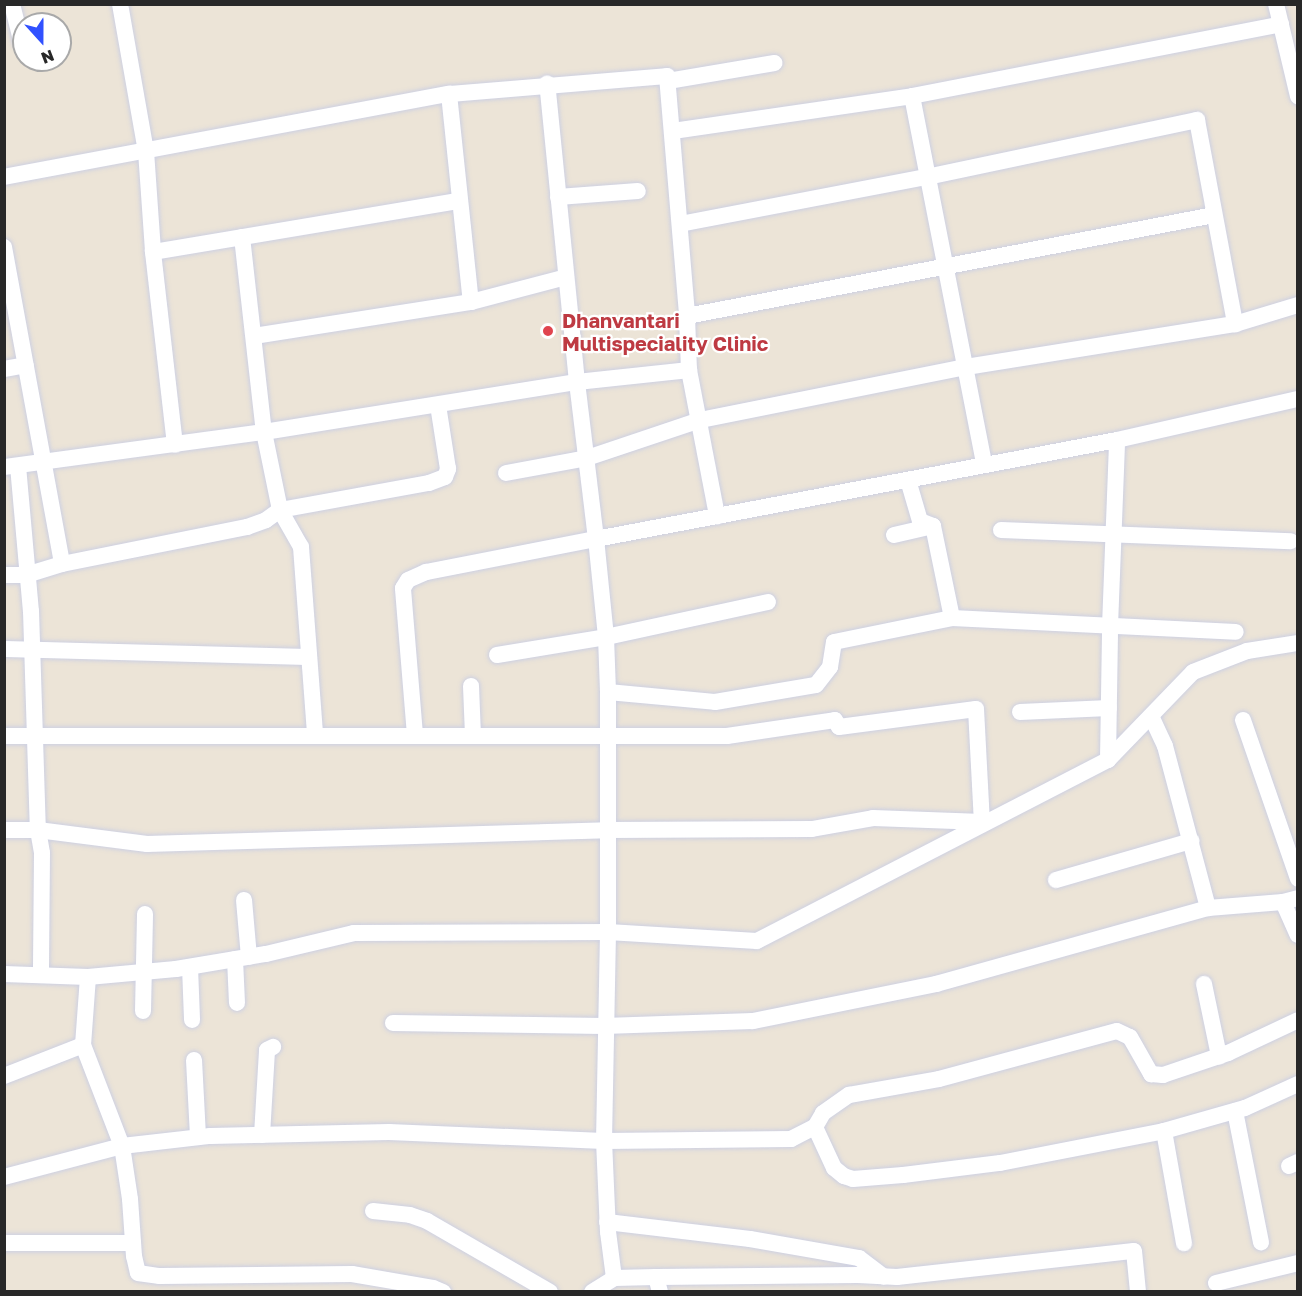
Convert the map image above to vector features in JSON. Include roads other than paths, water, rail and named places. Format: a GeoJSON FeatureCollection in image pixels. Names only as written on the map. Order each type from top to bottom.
{"type":"FeatureCollection","features":[{"type":"Feature","properties":{"kind":"street"},"geometry":{"type":"LineString","coordinates":[[120,4],[146,151],[153,252],[175,445]]}},
{"type":"Feature","properties":{"kind":"street"},"geometry":{"type":"LineString","coordinates":[[1276,4],[1298,96]]}},
{"type":"Feature","properties":{"kind":"street"},"geometry":{"type":"LineString","coordinates":[[673,131],[912,96],[1281,24]]}},
{"type":"Feature","properties":{"kind":"street"},"geometry":{"type":"LineString","coordinates":[[668,81],[774,63]]}},
{"type":"Feature","properties":{"kind":"street"},"geometry":{"type":"LineString","coordinates":[[4,177],[448,94],[667,76],[687,316],[689,370],[717,516]]}},
{"type":"Feature","properties":{"kind":"street"},"geometry":{"type":"LineString","coordinates":[[548,84],[577,382],[606,637],[608,932],[604,1026],[604,1141],[607,1222],[614,1278]]}},
{"type":"Feature","properties":{"kind":"street"},"geometry":{"type":"LineString","coordinates":[[448,94],[471,302]]}},
{"type":"Feature","properties":{"kind":"street"},"geometry":{"type":"LineString","coordinates":[[912,96],[984,463]]}},
{"type":"Feature","properties":{"kind":"street"},"geometry":{"type":"LineString","coordinates":[[680,224],[927,177],[1197,120],[1235,324]]}},
{"type":"Feature","properties":{"kind":"street"},"geometry":{"type":"LineString","coordinates":[[558,197],[638,191]]}},
{"type":"Feature","properties":{"kind":"street"},"geometry":{"type":"LineString","coordinates":[[153,252],[459,201]]}},
{"type":"Feature","properties":{"kind":"street"},"geometry":{"type":"LineString","coordinates":[[687,316],[1214,215]]}},
{"type":"Feature","properties":{"kind":"street"},"geometry":{"type":"LineString","coordinates":[[242,237],[264,432],[280,510],[301,547],[315,735]]}},
{"type":"Feature","properties":{"kind":"street"},"geometry":{"type":"LineString","coordinates":[[4,247],[62,564]]}},
{"type":"Feature","properties":{"kind":"street"},"geometry":{"type":"LineString","coordinates":[[254,336],[471,302],[566,277]]}},
{"type":"Feature","properties":{"kind":"street"},"geometry":{"type":"LineString","coordinates":[[506,473],[587,458],[700,420],[966,367],[1235,324],[1298,305]]}},
{"type":"Feature","properties":{"kind":"street"},"geometry":{"type":"LineString","coordinates":[[4,369],[26,365]]}},
{"type":"Feature","properties":{"kind":"street"},"geometry":{"type":"LineString","coordinates":[[41,973],[42,853],[38,830],[32,649],[27,575],[11,467],[264,432],[577,382],[689,370]]}},
{"type":"Feature","properties":{"kind":"street"},"geometry":{"type":"LineString","coordinates":[[415,735],[403,588],[408,579],[426,572],[908,480],[984,463],[1117,440],[1298,399]]}},
{"type":"Feature","properties":{"kind":"street"},"geometry":{"type":"LineString","coordinates":[[4,575],[27,575],[62,564],[247,527],[266,520],[280,510],[429,483],[445,477],[448,469],[438,405]]}},
{"type":"Feature","properties":{"kind":"street"},"geometry":{"type":"LineString","coordinates":[[1108,760],[1117,440]]}},
{"type":"Feature","properties":{"kind":"street"},"geometry":{"type":"LineString","coordinates":[[908,480],[920,521],[933,526]]}},
{"type":"Feature","properties":{"kind":"street"},"geometry":{"type":"LineString","coordinates":[[894,535],[933,526]]}},
{"type":"Feature","properties":{"kind":"street"},"geometry":{"type":"LineString","coordinates":[[933,526],[952,618]]}},
{"type":"Feature","properties":{"kind":"street"},"geometry":{"type":"LineString","coordinates":[[1001,530],[1291,541]]}},
{"type":"Feature","properties":{"kind":"street"},"geometry":{"type":"LineString","coordinates":[[497,655],[606,637],[768,602]]}},
{"type":"Feature","properties":{"kind":"street"},"geometry":{"type":"LineString","coordinates":[[608,692],[715,702],[816,685],[830,667],[834,642],[952,618],[1236,632]]}},
{"type":"Feature","properties":{"kind":"street"},"geometry":{"type":"LineString","coordinates":[[4,974],[41,973],[88,976],[143,973],[242,958],[354,933],[608,932],[757,942],[984,822],[1108,760],[1193,672],[1247,651],[1298,643]]}},
{"type":"Feature","properties":{"kind":"street"},"geometry":{"type":"LineString","coordinates":[[4,649],[309,657]]}},
{"type":"Feature","properties":{"kind":"street"},"geometry":{"type":"LineString","coordinates":[[471,686],[473,735]]}},
{"type":"Feature","properties":{"kind":"street"},"geometry":{"type":"LineString","coordinates":[[1020,712],[1108,708]]}},
{"type":"Feature","properties":{"kind":"street"},"geometry":{"type":"LineString","coordinates":[[4,735],[727,736],[835,720],[839,727],[976,709],[984,822]]}},
{"type":"Feature","properties":{"kind":"street"},"geometry":{"type":"LineString","coordinates":[[1151,716],[1165,746],[1208,908]]}},
{"type":"Feature","properties":{"kind":"street"},"geometry":{"type":"LineString","coordinates":[[1243,720],[1298,879]]}},
{"type":"Feature","properties":{"kind":"street"},"geometry":{"type":"LineString","coordinates":[[4,830],[38,830],[147,844],[607,830],[812,829],[873,818],[984,822]]}},
{"type":"Feature","properties":{"kind":"street"},"geometry":{"type":"LineString","coordinates":[[1056,880],[1191,841]]}},
{"type":"Feature","properties":{"kind":"street"},"geometry":{"type":"LineString","coordinates":[[237,1003],[242,958],[244,900]]}},
{"type":"Feature","properties":{"kind":"street"},"geometry":{"type":"LineString","coordinates":[[393,1023],[604,1026],[753,1021],[936,984],[1208,908],[1290,900],[1298,935]]}},
{"type":"Feature","properties":{"kind":"street"},"geometry":{"type":"LineString","coordinates":[[143,1011],[145,914]]}},
{"type":"Feature","properties":{"kind":"street"},"geometry":{"type":"LineString","coordinates":[[190,967],[192,1020]]}},
{"type":"Feature","properties":{"kind":"street"},"geometry":{"type":"LineString","coordinates":[[88,976],[83,1045],[122,1146],[138,1273],[160,1276],[352,1274],[443,1292]]}},
{"type":"Feature","properties":{"kind":"street"},"geometry":{"type":"LineString","coordinates":[[1204,984],[1219,1056]]}},
{"type":"Feature","properties":{"kind":"street"},"geometry":{"type":"LineString","coordinates":[[4,1178],[122,1146],[198,1137],[389,1132],[604,1141],[791,1139],[815,1127],[822,1113],[849,1095],[939,1079],[1117,1031],[1130,1037],[1151,1074],[1171,1073],[1219,1056],[1298,1020]]}},
{"type":"Feature","properties":{"kind":"street"},"geometry":{"type":"LineString","coordinates":[[4,1076],[83,1045]]}},
{"type":"Feature","properties":{"kind":"street"},"geometry":{"type":"LineString","coordinates":[[262,1135],[267,1050],[273,1047]]}},
{"type":"Feature","properties":{"kind":"street"},"geometry":{"type":"LineString","coordinates":[[194,1060],[198,1137]]}},
{"type":"Feature","properties":{"kind":"street"},"geometry":{"type":"LineString","coordinates":[[815,1127],[834,1168],[853,1179],[1000,1163],[1164,1131],[1235,1111],[1298,1084]]}},
{"type":"Feature","properties":{"kind":"street"},"geometry":{"type":"LineString","coordinates":[[1235,1111],[1261,1242]]}},
{"type":"Feature","properties":{"kind":"street"},"geometry":{"type":"LineString","coordinates":[[1164,1131],[1184,1244]]}},
{"type":"Feature","properties":{"kind":"street"},"geometry":{"type":"LineString","coordinates":[[373,1211],[410,1215],[427,1221],[550,1292]]}},
{"type":"Feature","properties":{"kind":"street"},"geometry":{"type":"LineString","coordinates":[[607,1222],[750,1239],[859,1258],[893,1282]]}},
{"type":"Feature","properties":{"kind":"street"},"geometry":{"type":"LineString","coordinates":[[4,1243],[133,1243]]}},
{"type":"Feature","properties":{"kind":"street"},"geometry":{"type":"LineString","coordinates":[[592,1292],[614,1278],[658,1284],[893,1282],[1134,1251],[1138,1292]]}},
{"type":"Feature","properties":{"kind":"street"},"geometry":{"type":"LineString","coordinates":[[1216,1283],[1298,1263]]}},
{"type":"Feature","properties":{"kind":"place","name":"Dhanvantari Multispeciality Clinic"},"geometry":{"type":"Point","coordinates":[548,331]}}]}
